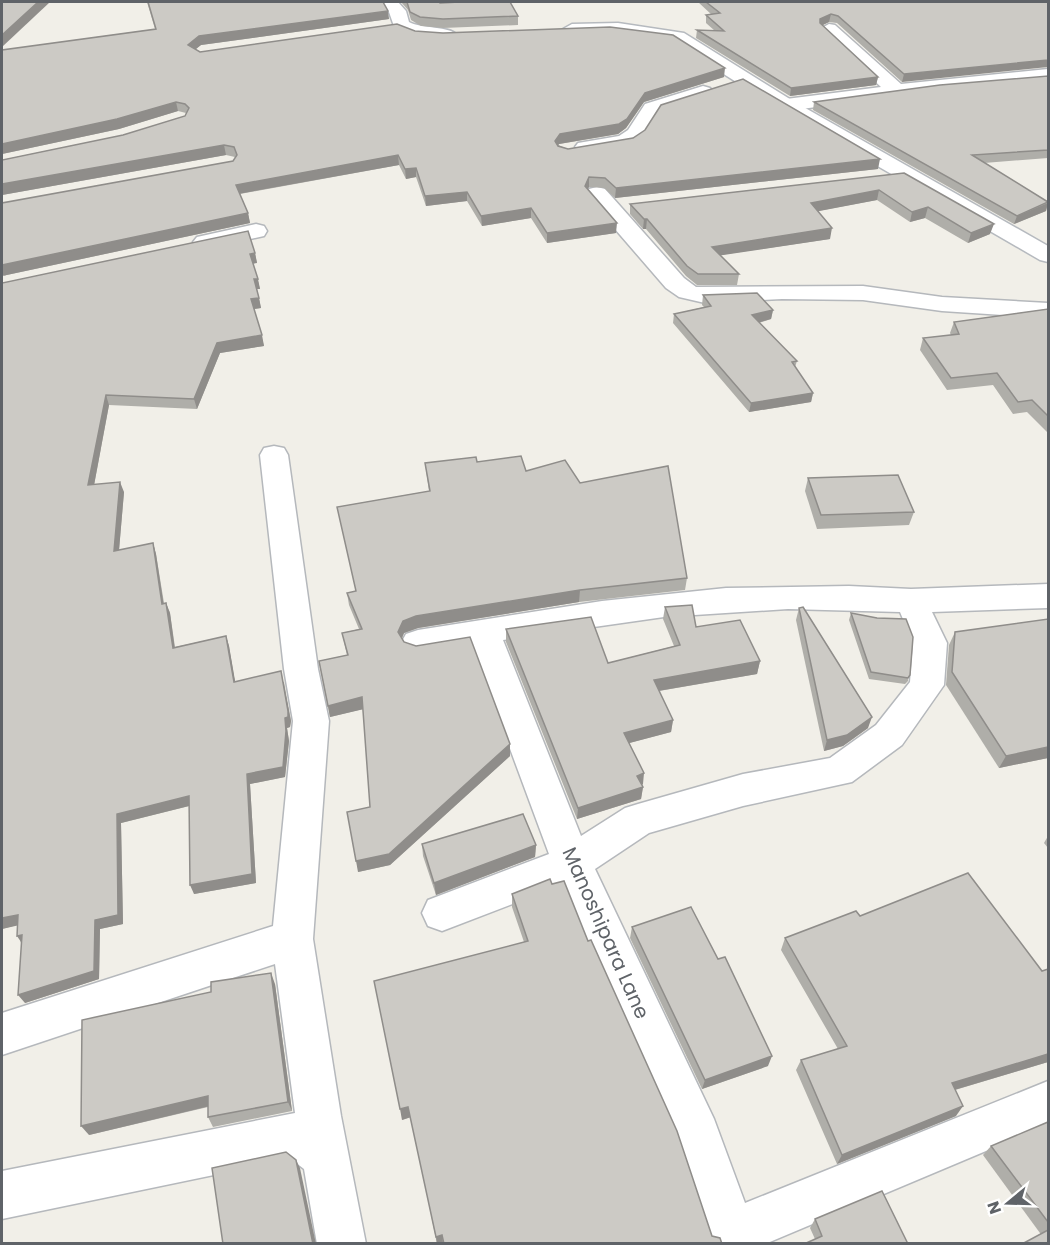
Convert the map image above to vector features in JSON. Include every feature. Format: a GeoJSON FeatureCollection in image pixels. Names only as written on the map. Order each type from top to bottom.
{"type":"FeatureCollection","features":[{"type":"Feature","properties":{"kind":"street"},"geometry":{"type":"LineString","coordinates":[[389,2],[397,11],[401,25]]}},
{"type":"Feature","properties":{"kind":"street"},"geometry":{"type":"LineString","coordinates":[[377,28],[401,25],[416,33],[466,34]]}},
{"type":"Feature","properties":{"kind":"street"},"geometry":{"type":"LineString","coordinates":[[547,30],[618,28],[678,37],[786,105],[1048,254]]}},
{"type":"Feature","properties":{"kind":"street"},"geometry":{"type":"LineString","coordinates":[[829,29],[896,90]]}},
{"type":"Feature","properties":{"kind":"street"},"geometry":{"type":"LineString","coordinates":[[567,150],[625,141],[635,134],[652,108],[744,79]]}},
{"type":"Feature","properties":{"kind":"street"},"geometry":{"type":"LineString","coordinates":[[786,105],[896,90],[1044,80]]}},
{"type":"Feature","properties":{"kind":"street"},"geometry":{"type":"LineString","coordinates":[[872,177],[906,174]]}},
{"type":"Feature","properties":{"kind":"street"},"geometry":{"type":"LineString","coordinates":[[611,202],[675,283],[688,292],[705,296],[782,292],[863,293],[942,304],[1048,311]]}},
{"type":"Feature","properties":{"kind":"street"},"geometry":{"type":"LineString","coordinates":[[187,246],[256,231]]}},
{"type":"Feature","properties":{"kind":"street"},"geometry":{"type":"LineString","coordinates":[[274,455],[301,669],[311,721],[292,939],[325,1155],[342,1244]]}},
{"type":"Feature","properties":{"kind":"street"},"geometry":{"type":"LineString","coordinates":[[418,643],[617,610],[742,600],[846,595],[911,601],[1048,596]]}},
{"type":"Feature","properties":{"kind":"street"},"geometry":{"type":"LineString","coordinates":[[442,913],[572,863],[638,820],[743,790],[839,771],[889,735],[927,684],[930,643],[911,601]]}},
{"type":"Feature","properties":{"kind":"street","name":"Manoshipara Lane"},"geometry":{"type":"LineString","coordinates":[[483,631],[572,863],[698,1135],[733,1238],[1048,1103]]}},
{"type":"Feature","properties":{"kind":"street"},"geometry":{"type":"LineString","coordinates":[[2,1034],[292,939]]}},
{"type":"Feature","properties":{"kind":"street"},"geometry":{"type":"LineString","coordinates":[[2,1195],[289,1136],[298,1136],[325,1155]]}},
{"type":"Feature","properties":{"kind":"building"},"geometry":{"type":"Polygon","coordinates":[[[2,2],[38,2],[2,35],[2,2]]]}},
{"type":"Feature","properties":{"kind":"building"},"geometry":{"type":"Polygon","coordinates":[[[148,2],[383,2],[388,11],[199,36],[188,45],[200,52],[397,24],[415,31],[443,33],[610,27],[673,35],[725,68],[645,93],[627,119],[619,124],[560,134],[555,141],[558,146],[568,149],[633,138],[645,130],[661,105],[743,79],[880,159],[616,188],[605,178],[589,177],[585,186],[617,223],[547,233],[531,208],[481,216],[467,192],[425,196],[416,168],[405,169],[398,155],[236,185],[248,213],[2,265],[2,203],[233,161],[237,155],[234,147],[224,145],[2,184],[2,160],[123,135],[185,116],[189,108],[185,104],[176,102],[117,119],[2,144],[2,50],[156,29],[148,2]]]}},
{"type":"Feature","properties":{"kind":"building"},"geometry":{"type":"Polygon","coordinates":[[[407,2],[510,2],[518,16],[443,19],[420,17],[410,12],[407,2]]]}},
{"type":"Feature","properties":{"kind":"building"},"geometry":{"type":"Polygon","coordinates":[[[706,2],[1048,2],[1048,60],[904,74],[838,16],[831,14],[820,19],[820,23],[878,77],[791,88],[697,30],[724,31],[706,15],[720,13],[706,2]]]}},
{"type":"Feature","properties":{"kind":"building"},"geometry":{"type":"Polygon","coordinates":[[[1048,76],[1048,150],[972,155],[1048,202],[1017,216],[814,102],[940,85],[1048,76]]]}},
{"type":"Feature","properties":{"kind":"building"},"geometry":{"type":"Polygon","coordinates":[[[904,173],[994,224],[971,233],[928,207],[912,212],[879,190],[811,203],[832,228],[712,247],[739,274],[698,274],[687,266],[647,219],[644,219],[630,204],[904,173]]]}},
{"type":"Feature","properties":{"kind":"building"},"geometry":{"type":"Polygon","coordinates":[[[248,231],[255,253],[250,254],[258,279],[254,279],[259,298],[251,299],[262,335],[217,343],[194,399],[106,395],[88,485],[120,482],[114,551],[153,543],[162,604],[166,603],[173,648],[226,636],[234,682],[281,671],[288,711],[288,717],[285,718],[283,767],[247,774],[252,874],[190,885],[189,796],[117,814],[118,915],[95,920],[94,971],[18,995],[22,935],[17,936],[18,915],[2,918],[2,283],[248,231]]]}},
{"type":"Feature","properties":{"kind":"building"},"geometry":{"type":"Polygon","coordinates":[[[757,293],[773,310],[752,315],[797,361],[792,362],[813,393],[751,403],[674,314],[711,306],[703,295],[757,293]]]}},
{"type":"Feature","properties":{"kind":"building"},"geometry":{"type":"Polygon","coordinates":[[[1048,309],[1048,416],[1032,400],[1018,402],[997,373],[951,378],[923,338],[959,334],[954,322],[1048,309]]]}},
{"type":"Feature","properties":{"kind":"building"},"geometry":{"type":"Polygon","coordinates":[[[521,456],[526,471],[565,460],[580,483],[668,466],[687,578],[580,590],[416,616],[403,621],[398,632],[404,642],[416,646],[470,637],[510,744],[389,854],[356,861],[347,812],[370,807],[362,697],[328,706],[319,661],[348,655],[342,633],[362,629],[347,593],[356,591],[337,507],[430,491],[425,463],[476,457],[477,462],[521,456]]]}},
{"type":"Feature","properties":{"kind":"building"},"geometry":{"type":"Polygon","coordinates":[[[898,475],[914,512],[821,515],[808,478],[898,475]]]}},
{"type":"Feature","properties":{"kind":"building"},"geometry":{"type":"Polygon","coordinates":[[[692,605],[696,627],[740,620],[760,661],[654,680],[673,720],[624,733],[644,773],[637,776],[643,787],[578,808],[506,629],[591,617],[608,663],[680,645],[665,607],[692,605]]]}},
{"type":"Feature","properties":{"kind":"building"},"geometry":{"type":"Polygon","coordinates":[[[803,607],[872,717],[847,735],[827,740],[799,608],[803,607]]]}},
{"type":"Feature","properties":{"kind":"building"},"geometry":{"type":"Polygon","coordinates":[[[851,613],[877,618],[906,619],[913,637],[908,678],[871,672],[851,613]]]}},
{"type":"Feature","properties":{"kind":"building"},"geometry":{"type":"Polygon","coordinates":[[[1048,619],[1048,747],[1006,756],[952,672],[955,632],[1048,619]]]}},
{"type":"Feature","properties":{"kind":"building"},"geometry":{"type":"Polygon","coordinates":[[[523,814],[536,845],[434,883],[422,844],[523,814]]]}},
{"type":"Feature","properties":{"kind":"building"},"geometry":{"type":"Polygon","coordinates":[[[968,873],[1042,971],[1048,969],[1048,1054],[952,1083],[963,1106],[842,1155],[801,1060],[847,1046],[785,938],[856,911],[860,916],[968,873]]]}},
{"type":"Feature","properties":{"kind":"building"},"geometry":{"type":"Polygon","coordinates":[[[550,879],[552,884],[564,881],[588,941],[591,940],[677,1131],[712,1236],[720,1238],[722,1244],[444,1244],[442,1235],[436,1237],[408,1107],[400,1109],[374,981],[528,941],[512,894],[550,879]]]}},
{"type":"Feature","properties":{"kind":"building"},"geometry":{"type":"Polygon","coordinates":[[[691,907],[718,959],[725,957],[772,1056],[705,1080],[632,927],[691,907]]]}},
{"type":"Feature","properties":{"kind":"building"},"geometry":{"type":"Polygon","coordinates":[[[271,973],[288,1102],[208,1117],[208,1096],[81,1126],[82,1020],[211,992],[211,982],[271,973]]]}},
{"type":"Feature","properties":{"kind":"building"},"geometry":{"type":"Polygon","coordinates":[[[1048,1122],[1048,1222],[991,1146],[1048,1122]]]}},
{"type":"Feature","properties":{"kind":"building"},"geometry":{"type":"Polygon","coordinates":[[[286,1152],[296,1160],[313,1244],[223,1244],[212,1168],[286,1152]]]}},
{"type":"Feature","properties":{"kind":"building"},"geometry":{"type":"Polygon","coordinates":[[[882,1191],[908,1244],[804,1244],[822,1236],[815,1219],[882,1191]]]}},
{"type":"Feature","properties":{"kind":"building"},"geometry":{"type":"Polygon","coordinates":[[[1048,1230],[1048,1244],[1022,1244],[1048,1230]]]}}]}
